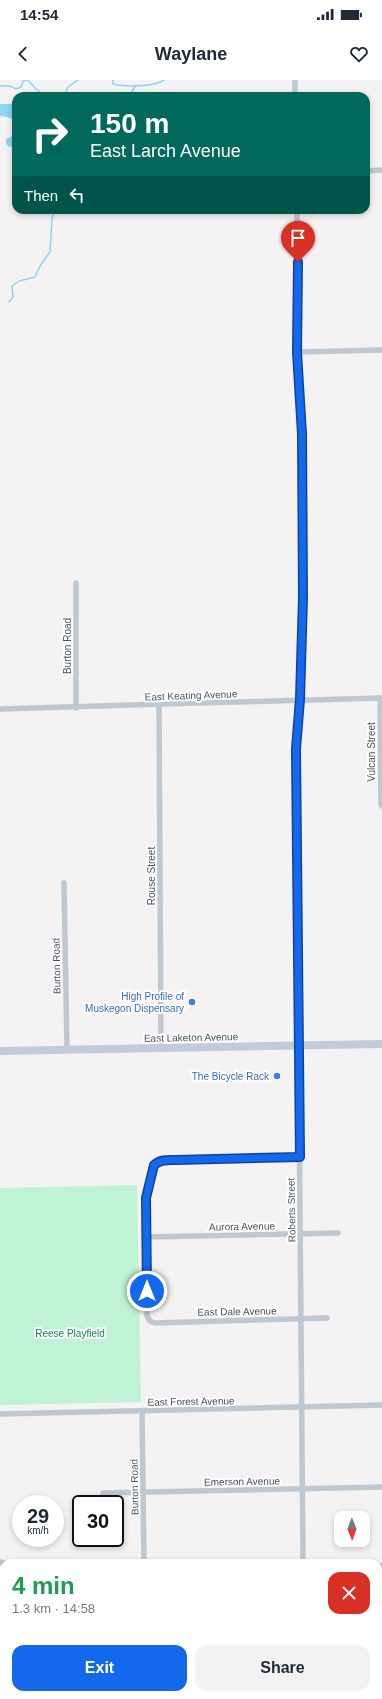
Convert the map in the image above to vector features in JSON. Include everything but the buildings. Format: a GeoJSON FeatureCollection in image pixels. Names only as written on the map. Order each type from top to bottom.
{"type":"FeatureCollection","features":[{"type":"Feature","properties":{"kind":"main road","name":"East Laketon Avenue"},"geometry":{"type":"LineString","coordinates":[[0,1051],[382,1044]]}},
{"type":"Feature","properties":{"kind":"street"},"geometry":{"type":"LineString","coordinates":[[295,80],[296,92]]}},
{"type":"Feature","properties":{"kind":"street"},"geometry":{"type":"LineString","coordinates":[[370,171],[382,170]]}},
{"type":"Feature","properties":{"kind":"street","name":"Roberts Street"},"geometry":{"type":"LineString","coordinates":[[297,214],[297,352],[302,434],[303,529],[300,699],[296,749],[303,1559]]}},
{"type":"Feature","properties":{"kind":"street"},"geometry":{"type":"LineString","coordinates":[[297,352],[382,350]]}},
{"type":"Feature","properties":{"kind":"street","name":"Burton Road"},"geometry":{"type":"LineString","coordinates":[[76,583],[76,708]]}},
{"type":"Feature","properties":{"kind":"street","name":"East Keating Avenue"},"geometry":{"type":"LineString","coordinates":[[0,710],[300,699],[381,698]]}},
{"type":"Feature","properties":{"kind":"street","name":"Vulcan Street"},"geometry":{"type":"LineString","coordinates":[[381,698],[381,806]]}},
{"type":"Feature","properties":{"kind":"street","name":"Rouse Street"},"geometry":{"type":"LineString","coordinates":[[159,705],[161,1048]]}},
{"type":"Feature","properties":{"kind":"street","name":"Burton Road"},"geometry":{"type":"LineString","coordinates":[[64,883],[67,1050]]}},
{"type":"Feature","properties":{"kind":"street"},"geometry":{"type":"LineString","coordinates":[[146,1237],[146,1198],[154,1165],[162,1160],[300,1157]]}},
{"type":"Feature","properties":{"kind":"street","name":"Aurora Avenue"},"geometry":{"type":"LineString","coordinates":[[146,1237],[338,1233]]}},
{"type":"Feature","properties":{"kind":"street","name":"East Dale Avenue"},"geometry":{"type":"LineString","coordinates":[[146,1237],[147,1313],[148,1319],[155,1323],[327,1318]]}},
{"type":"Feature","properties":{"kind":"street","name":"East Forest Avenue"},"geometry":{"type":"LineString","coordinates":[[0,1414],[382,1405]]}},
{"type":"Feature","properties":{"kind":"street","name":"Burton Road"},"geometry":{"type":"LineString","coordinates":[[142,1411],[144,1559]]}},
{"type":"Feature","properties":{"kind":"street","name":"Emerson Avenue"},"geometry":{"type":"LineString","coordinates":[[103,1494],[382,1487]]}},
{"type":"Feature","properties":{"kind":"green space","name":"Reese Playfield"},"geometry":{"type":"Polygon","coordinates":[[[137,1185],[141,1402],[0,1405],[0,1188],[137,1185]]]}},
{"type":"Feature","properties":{"kind":"water"},"geometry":{"type":"Polygon","coordinates":[[[0,104],[12,104],[12,119],[0,116],[0,104]]]}},
{"type":"Feature","properties":{"kind":"water"},"geometry":{"type":"Polygon","coordinates":[[[12,136],[12,147],[6,144],[6,139],[12,136]]]}},
{"type":"Feature","properties":{"kind":"waterway"},"geometry":{"type":"LineString","coordinates":[[0,86],[10,86],[16,89],[21,87],[23,81],[28,80],[40,92]]}},
{"type":"Feature","properties":{"kind":"waterway"},"geometry":{"type":"LineString","coordinates":[[66,92],[68,87],[78,80]]}},
{"type":"Feature","properties":{"kind":"waterway"},"geometry":{"type":"LineString","coordinates":[[113,80],[113,84],[125,86],[153,84],[164,80]]}},
{"type":"Feature","properties":{"kind":"waterway"},"geometry":{"type":"LineString","coordinates":[[132,92],[136,85]]}},
{"type":"Feature","properties":{"kind":"waterway"},"geometry":{"type":"LineString","coordinates":[[9,302],[13,297],[12,286],[19,281],[35,277],[40,266],[50,252],[53,214]]}},
{"type":"Feature","properties":{"kind":"place","name":"High Profile of Muskegon Dispensary"},"geometry":{"type":"Point","coordinates":[192,1002]}},
{"type":"Feature","properties":{"kind":"place","name":"The Bicycle Rack"},"geometry":{"type":"Point","coordinates":[277,1076]}},
{"type":"Feature","properties":{"kind":"route"},"geometry":{"type":"LineString","coordinates":[[147,1291],[146,1193],[154,1165],[162,1160],[300,1157],[296,736],[300,699],[303,529],[302,434],[297,352],[298,262]]}}]}
